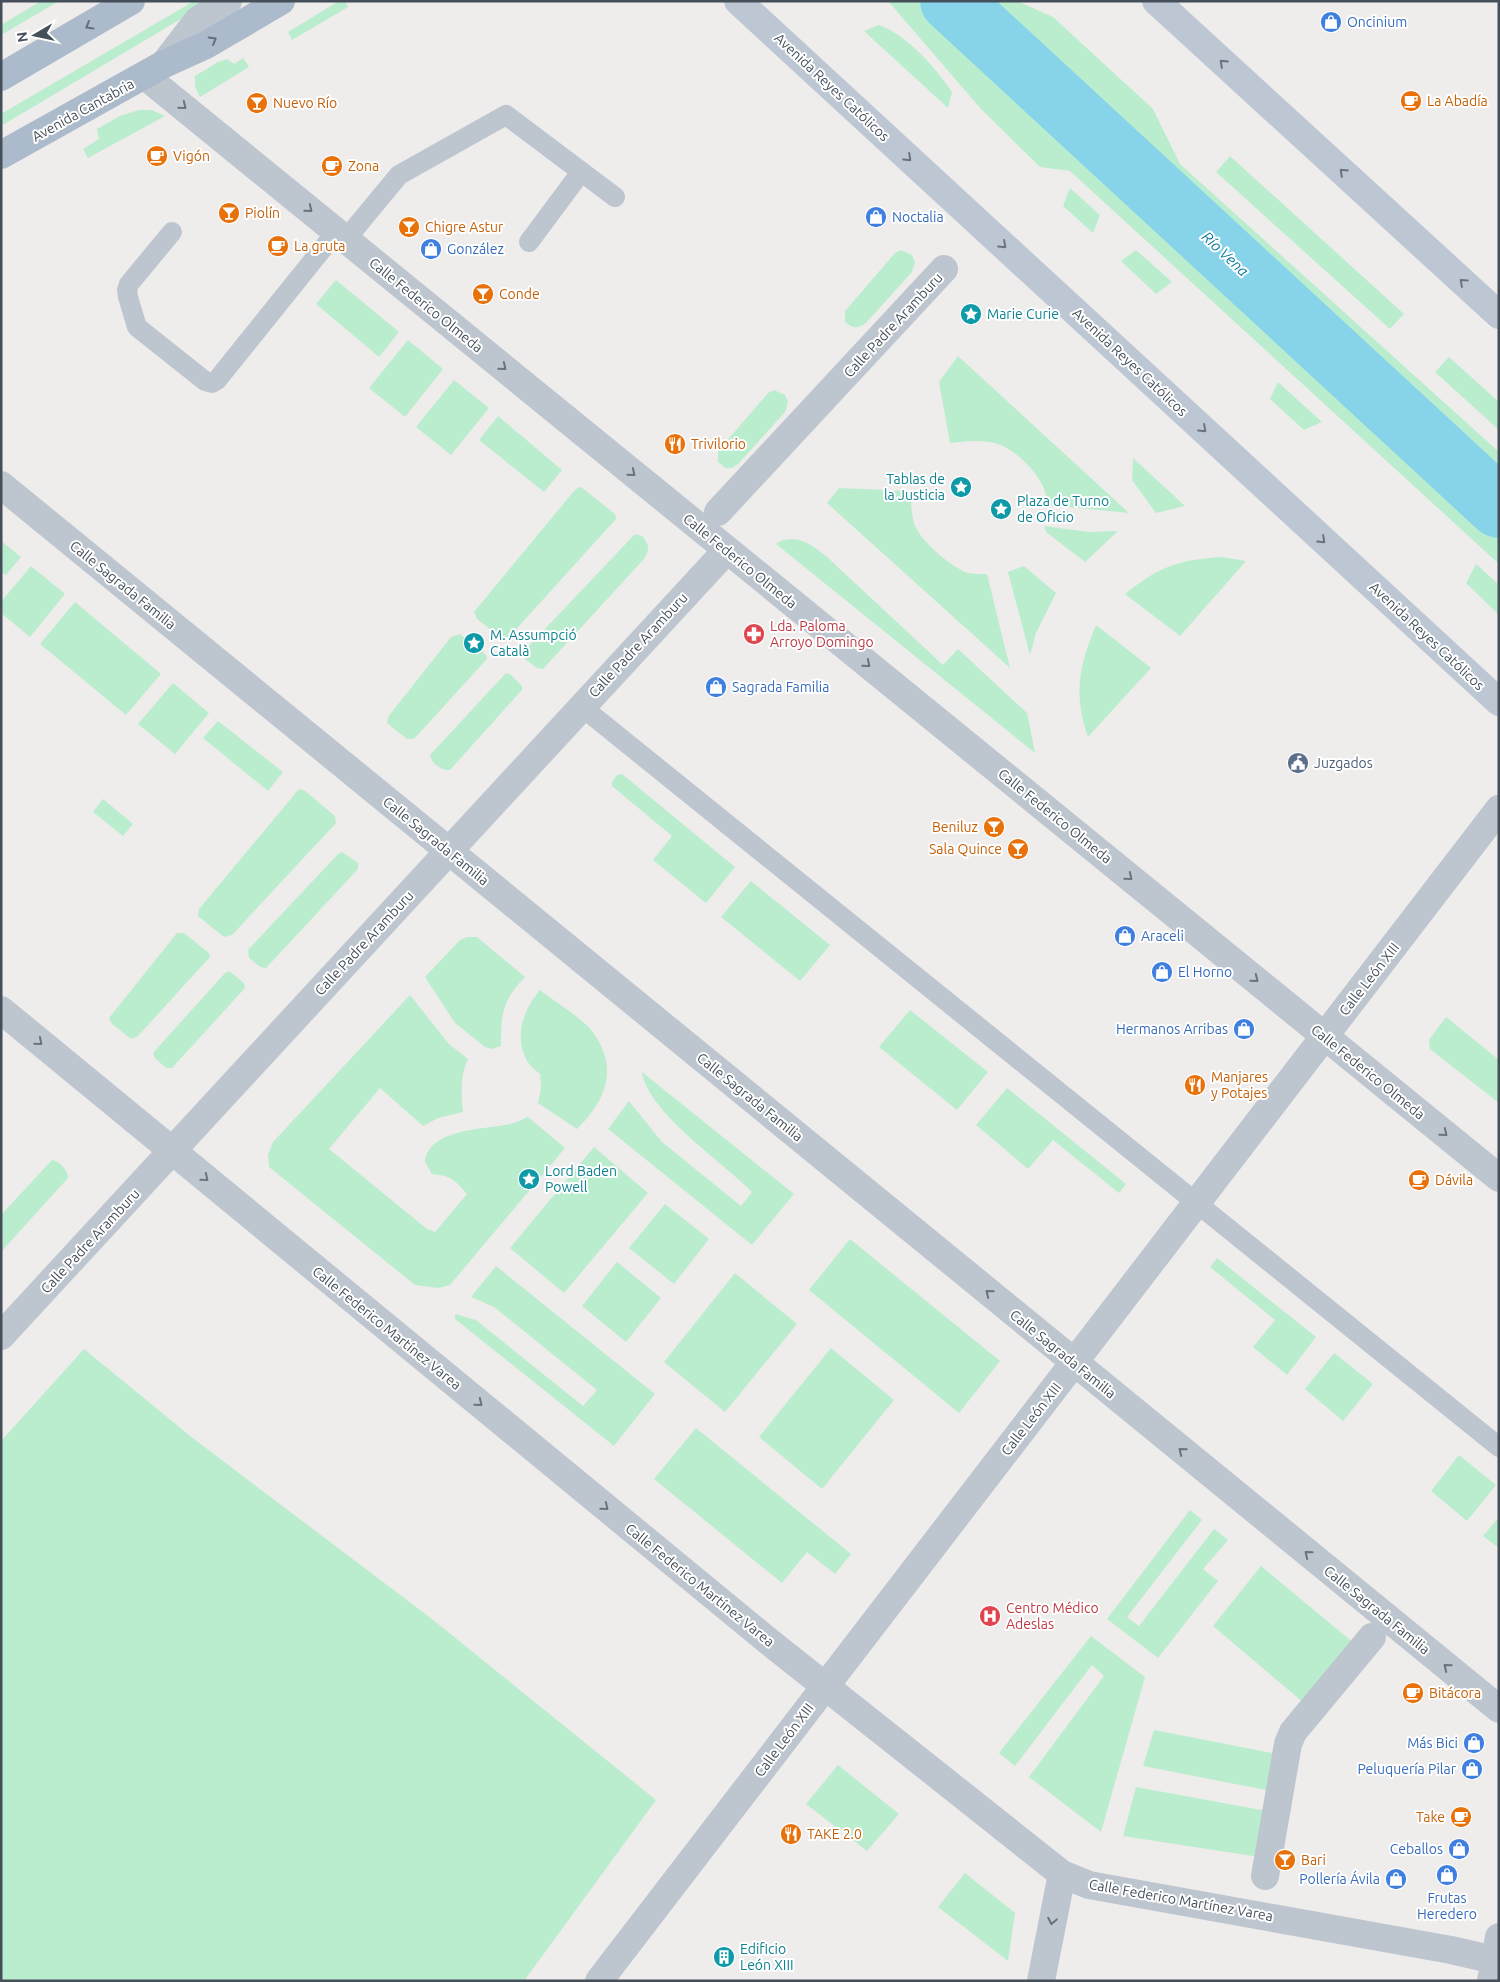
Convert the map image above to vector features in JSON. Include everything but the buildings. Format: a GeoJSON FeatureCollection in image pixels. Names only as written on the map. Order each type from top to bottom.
{"type":"FeatureCollection","features":[{"type":"Feature","properties":{"kind":"main road"},"geometry":{"type":"LineString","coordinates":[[1,77],[131,1]]}},
{"type":"Feature","properties":{"kind":"main road","name":"Avenida Cantabria"},"geometry":{"type":"LineString","coordinates":[[1,156],[154,70],[206,45],[281,1]]}},
{"type":"Feature","properties":{"kind":"street","name":"Avenida Cantabria"},"geometry":{"type":"LineString","coordinates":[[154,70],[198,20],[228,1]]}},
{"type":"Feature","properties":{"kind":"street","name":"Avenida Reyes Católicos"},"geometry":{"type":"LineString","coordinates":[[738,1],[1499,702]]}},
{"type":"Feature","properties":{"kind":"street"},"geometry":{"type":"LineString","coordinates":[[1156,1],[1499,315]]}},
{"type":"Feature","properties":{"kind":"street","name":"Calle Federico Olmeda"},"geometry":{"type":"LineString","coordinates":[[154,70],[341,235],[1499,1178]]}},
{"type":"Feature","properties":{"kind":"street","name":"Calle Padre Aramburu"},"geometry":{"type":"LineString","coordinates":[[718,512],[944,269]]}},
{"type":"Feature","properties":{"kind":"street","name":"Calle Sagrada Familia"},"geometry":{"type":"LineString","coordinates":[[1,485],[1499,1709]]}},
{"type":"Feature","properties":{"kind":"street","name":"Calle Padre Aramburu"},"geometry":{"type":"LineString","coordinates":[[1,1336],[727,550]]}},
{"type":"Feature","properties":{"kind":"street","name":"Calle León XIII"},"geometry":{"type":"LineString","coordinates":[[599,1981],[1499,809]]}},
{"type":"Feature","properties":{"kind":"street","name":"Calle Federico Martínez Varea"},"geometry":{"type":"LineString","coordinates":[[1,1010],[767,1640],[1062,1874],[1089,1885],[1496,1960]]}},
{"type":"Feature","properties":{"kind":"street"},"geometry":{"type":"LineString","coordinates":[[1265,1876],[1280,1802],[1288,1744],[1293,1732],[1372,1637]]}},
{"type":"Feature","properties":{"kind":"street"},"geometry":{"type":"LineString","coordinates":[[1041,1981],[1062,1874]]}},
{"type":"Feature","properties":{"kind":"lane"},"geometry":{"type":"LineString","coordinates":[[172,232],[129,284],[127,290],[128,297],[137,327],[205,381],[212,383],[217,380],[341,235],[399,175],[506,115],[615,197]]}},
{"type":"Feature","properties":{"kind":"lane"},"geometry":{"type":"LineString","coordinates":[[529,242],[581,172]]}},
{"type":"Feature","properties":{"kind":"lane"},"geometry":{"type":"LineString","coordinates":[[582,706],[1499,1447]]}},
{"type":"Feature","properties":{"kind":"green space"},"geometry":{"type":"Polygon","coordinates":[[[41,1],[59,1],[1,35],[1,25],[41,1]]]}},
{"type":"Feature","properties":{"kind":"green space"},"geometry":{"type":"Polygon","coordinates":[[[194,1],[211,1],[1,126],[1,114],[194,1]]]}},
{"type":"Feature","properties":{"kind":"green space"},"geometry":{"type":"Polygon","coordinates":[[[339,1],[345,1],[348,7],[292,40],[288,32],[339,1]]]}},
{"type":"Feature","properties":{"kind":"green space"},"geometry":{"type":"Polygon","coordinates":[[[888,1],[1017,1],[1053,17],[1153,109],[1180,164],[1499,452],[1499,564],[1070,171],[1040,167],[981,109],[888,1]]]}},
{"type":"Feature","properties":{"kind":"green space"},"geometry":{"type":"Polygon","coordinates":[[[879,25],[900,36],[910,44],[938,73],[952,92],[948,108],[864,31],[879,25]]]}},
{"type":"Feature","properties":{"kind":"green space"},"geometry":{"type":"Polygon","coordinates":[[[243,58],[249,67],[200,97],[195,86],[195,76],[218,62],[227,59],[234,64],[243,58]]]}},
{"type":"Feature","properties":{"kind":"green space"},"geometry":{"type":"Polygon","coordinates":[[[139,110],[152,110],[165,116],[88,158],[83,149],[99,139],[97,129],[120,116],[139,110]]]}},
{"type":"Feature","properties":{"kind":"green space"},"geometry":{"type":"Polygon","coordinates":[[[1230,156],[1404,314],[1390,329],[1216,172],[1230,156]]]}},
{"type":"Feature","properties":{"kind":"green space"},"geometry":{"type":"Polygon","coordinates":[[[1070,188],[1100,215],[1093,233],[1063,206],[1070,188]]]}},
{"type":"Feature","properties":{"kind":"green space"},"geometry":{"type":"Polygon","coordinates":[[[901,250],[912,255],[915,262],[912,272],[866,323],[853,327],[845,322],[845,311],[895,253],[901,250]]]}},
{"type":"Feature","properties":{"kind":"green space"},"geometry":{"type":"Polygon","coordinates":[[[1136,250],[1172,282],[1156,294],[1121,261],[1136,250]]]}},
{"type":"Feature","properties":{"kind":"green space"},"geometry":{"type":"Polygon","coordinates":[[[336,280],[399,332],[379,357],[316,304],[336,280]]]}},
{"type":"Feature","properties":{"kind":"green space"},"geometry":{"type":"Polygon","coordinates":[[[408,340],[443,369],[405,417],[369,388],[408,340]]]}},
{"type":"Feature","properties":{"kind":"green space"},"geometry":{"type":"Polygon","coordinates":[[[958,356],[1129,513],[1048,505],[1044,489],[1032,470],[1007,448],[995,443],[982,441],[950,443],[939,382],[958,356]]]}},
{"type":"Feature","properties":{"kind":"green space"},"geometry":{"type":"Polygon","coordinates":[[[1449,357],[1499,402],[1499,430],[1435,372],[1449,357]]]}},
{"type":"Feature","properties":{"kind":"green space"},"geometry":{"type":"Polygon","coordinates":[[[454,380],[489,408],[451,455],[416,427],[454,380]]]}},
{"type":"Feature","properties":{"kind":"green space"},"geometry":{"type":"Polygon","coordinates":[[[1278,382],[1322,422],[1304,430],[1270,399],[1278,382]]]}},
{"type":"Feature","properties":{"kind":"green space"},"geometry":{"type":"Polygon","coordinates":[[[774,390],[785,395],[788,402],[785,412],[739,463],[732,468],[725,468],[718,462],[718,451],[768,393],[774,390]]]}},
{"type":"Feature","properties":{"kind":"green space"},"geometry":{"type":"Polygon","coordinates":[[[498,416],[562,470],[544,492],[479,440],[498,416]]]}},
{"type":"Feature","properties":{"kind":"green space"},"geometry":{"type":"Polygon","coordinates":[[[1133,458],[1185,506],[1156,513],[1132,480],[1133,458]]]}},
{"type":"Feature","properties":{"kind":"green space"},"geometry":{"type":"Polygon","coordinates":[[[581,487],[615,514],[616,519],[509,637],[503,638],[499,636],[477,619],[474,612],[574,491],[581,487]]]}},
{"type":"Feature","properties":{"kind":"green space"},"geometry":{"type":"Polygon","coordinates":[[[839,488],[911,491],[911,509],[915,526],[930,546],[961,570],[968,573],[987,574],[1010,668],[827,503],[839,488]]]}},
{"type":"Feature","properties":{"kind":"green space"},"geometry":{"type":"Polygon","coordinates":[[[1044,526],[1089,532],[1118,531],[1085,562],[1046,532],[1044,526]]]}},
{"type":"Feature","properties":{"kind":"green space"},"geometry":{"type":"Polygon","coordinates":[[[635,534],[642,536],[648,545],[647,554],[643,560],[543,669],[537,668],[525,659],[525,650],[635,534]]]}},
{"type":"Feature","properties":{"kind":"green space"},"geometry":{"type":"Polygon","coordinates":[[[793,539],[807,543],[826,556],[943,665],[958,649],[1027,713],[1035,753],[776,544],[783,540],[793,539]]]}},
{"type":"Feature","properties":{"kind":"green space"},"geometry":{"type":"Polygon","coordinates":[[[1,541],[21,557],[6,575],[1,572],[1,541]]]}},
{"type":"Feature","properties":{"kind":"green space"},"geometry":{"type":"Polygon","coordinates":[[[1222,557],[1246,561],[1180,636],[1125,594],[1137,584],[1170,566],[1193,560],[1222,557]]]}},
{"type":"Feature","properties":{"kind":"green space"},"geometry":{"type":"Polygon","coordinates":[[[1476,564],[1499,585],[1499,615],[1466,583],[1476,564]]]}},
{"type":"Feature","properties":{"kind":"green space"},"geometry":{"type":"Polygon","coordinates":[[[31,566],[65,594],[30,637],[1,613],[1,602],[31,566]]]}},
{"type":"Feature","properties":{"kind":"green space"},"geometry":{"type":"Polygon","coordinates":[[[1024,566],[1056,593],[1036,633],[1030,655],[1008,572],[1024,566]]]}},
{"type":"Feature","properties":{"kind":"green space"},"geometry":{"type":"Polygon","coordinates":[[[75,602],[161,674],[126,715],[40,644],[75,602]]]}},
{"type":"Feature","properties":{"kind":"green space"},"geometry":{"type":"Polygon","coordinates":[[[1096,625],[1151,668],[1088,737],[1083,722],[1079,693],[1085,654],[1096,625]]]}},
{"type":"Feature","properties":{"kind":"green space"},"geometry":{"type":"Polygon","coordinates":[[[460,634],[486,655],[487,659],[414,739],[407,739],[387,723],[388,717],[451,637],[460,634]]]}},
{"type":"Feature","properties":{"kind":"green space"},"geometry":{"type":"Polygon","coordinates":[[[506,673],[511,675],[522,686],[522,690],[450,770],[437,766],[432,761],[430,755],[506,673]]]}},
{"type":"Feature","properties":{"kind":"green space"},"geometry":{"type":"Polygon","coordinates":[[[173,683],[209,713],[175,754],[138,724],[173,683]]]}},
{"type":"Feature","properties":{"kind":"green space"},"geometry":{"type":"Polygon","coordinates":[[[218,721],[283,772],[268,791],[203,738],[218,721]]]}},
{"type":"Feature","properties":{"kind":"green space"},"geometry":{"type":"Polygon","coordinates":[[[622,774],[735,867],[706,903],[653,860],[672,836],[612,786],[612,782],[617,775],[622,774]]]}},
{"type":"Feature","properties":{"kind":"green space"},"geometry":{"type":"Polygon","coordinates":[[[299,789],[304,790],[335,816],[336,823],[232,935],[224,937],[198,916],[199,909],[299,789]]]}},
{"type":"Feature","properties":{"kind":"green space"},"geometry":{"type":"Polygon","coordinates":[[[103,799],[133,824],[123,836],[93,812],[103,799]]]}},
{"type":"Feature","properties":{"kind":"green space"},"geometry":{"type":"Polygon","coordinates":[[[342,852],[358,863],[358,869],[266,968],[260,967],[249,958],[248,950],[338,854],[342,852]]]}},
{"type":"Feature","properties":{"kind":"green space"},"geometry":{"type":"Polygon","coordinates":[[[751,881],[830,945],[800,981],[721,917],[751,881]]]}},
{"type":"Feature","properties":{"kind":"green space"},"geometry":{"type":"Polygon","coordinates":[[[177,933],[184,933],[209,953],[210,957],[137,1037],[131,1039],[112,1024],[109,1018],[177,933]]]}},
{"type":"Feature","properties":{"kind":"green space"},"geometry":{"type":"Polygon","coordinates":[[[467,937],[477,937],[525,977],[507,1001],[503,1016],[501,1046],[493,1049],[485,1047],[455,1023],[425,977],[460,940],[467,937]]]}},
{"type":"Feature","properties":{"kind":"green space"},"geometry":{"type":"Polygon","coordinates":[[[229,971],[244,983],[245,988],[172,1068],[166,1068],[155,1058],[153,1053],[225,973],[229,971]]]}},
{"type":"Feature","properties":{"kind":"green space"},"geometry":{"type":"Polygon","coordinates":[[[540,990],[588,1026],[600,1044],[605,1057],[606,1083],[602,1095],[596,1107],[577,1129],[538,1103],[541,1088],[540,1074],[526,1059],[522,1050],[522,1023],[529,1005],[540,990]]]}},
{"type":"Feature","properties":{"kind":"green space"},"geometry":{"type":"Polygon","coordinates":[[[410,995],[449,1044],[468,1059],[462,1085],[463,1112],[438,1118],[423,1126],[380,1088],[329,1149],[427,1229],[435,1232],[467,1194],[452,1179],[432,1174],[425,1162],[429,1151],[436,1143],[459,1132],[510,1124],[528,1117],[565,1148],[450,1285],[438,1288],[415,1285],[269,1167],[268,1155],[273,1142],[410,995]]]}},
{"type":"Feature","properties":{"kind":"green space"},"geometry":{"type":"Polygon","coordinates":[[[910,1010],[988,1072],[957,1110],[879,1047],[910,1010]]]}},
{"type":"Feature","properties":{"kind":"green space"},"geometry":{"type":"Polygon","coordinates":[[[1446,1017],[1499,1060],[1499,1103],[1430,1049],[1429,1040],[1446,1017]]]}},
{"type":"Feature","properties":{"kind":"green space"},"geometry":{"type":"Polygon","coordinates":[[[642,1072],[794,1194],[752,1245],[608,1129],[629,1101],[662,1142],[741,1206],[752,1192],[672,1120],[647,1088],[642,1072]]]}},
{"type":"Feature","properties":{"kind":"green space"},"geometry":{"type":"Polygon","coordinates":[[[1007,1088],[1126,1184],[1119,1193],[1053,1140],[1028,1169],[976,1125],[1007,1088]]]}},
{"type":"Feature","properties":{"kind":"green space"},"geometry":{"type":"Polygon","coordinates":[[[594,1147],[648,1193],[564,1293],[510,1248],[594,1147]]]}},
{"type":"Feature","properties":{"kind":"green space"},"geometry":{"type":"Polygon","coordinates":[[[52,1160],[58,1162],[63,1167],[67,1172],[68,1178],[1,1252],[1,1215],[52,1160]]]}},
{"type":"Feature","properties":{"kind":"green space"},"geometry":{"type":"Polygon","coordinates":[[[665,1204],[709,1239],[674,1284],[629,1248],[665,1204]]]}},
{"type":"Feature","properties":{"kind":"green space"},"geometry":{"type":"Polygon","coordinates":[[[850,1239],[1000,1361],[959,1413],[809,1290],[850,1239]]]}},
{"type":"Feature","properties":{"kind":"green space"},"geometry":{"type":"Polygon","coordinates":[[[1217,1258],[1316,1337],[1287,1375],[1253,1347],[1275,1320],[1210,1267],[1217,1258]]]}},
{"type":"Feature","properties":{"kind":"green space"},"geometry":{"type":"Polygon","coordinates":[[[617,1262],[661,1298],[626,1342],[582,1306],[617,1262]]]}},
{"type":"Feature","properties":{"kind":"green space"},"geometry":{"type":"Polygon","coordinates":[[[496,1266],[655,1394],[614,1446],[455,1319],[455,1314],[476,1320],[583,1406],[597,1390],[494,1307],[471,1297],[496,1266]]]}},
{"type":"Feature","properties":{"kind":"green space"},"geometry":{"type":"Polygon","coordinates":[[[735,1273],[797,1324],[725,1412],[664,1362],[735,1273]]]}},
{"type":"Feature","properties":{"kind":"green space"},"geometry":{"type":"Polygon","coordinates":[[[831,1348],[894,1400],[822,1489],[759,1437],[831,1348]]]}},
{"type":"Feature","properties":{"kind":"green space"},"geometry":{"type":"Polygon","coordinates":[[[84,1349],[194,1439],[432,1619],[656,1800],[524,1981],[1,1981],[1,1441],[84,1349]]]}},
{"type":"Feature","properties":{"kind":"green space"},"geometry":{"type":"Polygon","coordinates":[[[1334,1353],[1373,1384],[1343,1421],[1305,1389],[1334,1353]]]}},
{"type":"Feature","properties":{"kind":"green space"},"geometry":{"type":"Polygon","coordinates":[[[696,1428],[851,1554],[835,1574],[807,1552],[782,1583],[654,1479],[696,1428]]]}},
{"type":"Feature","properties":{"kind":"green space"},"geometry":{"type":"Polygon","coordinates":[[[1459,1455],[1496,1485],[1467,1521],[1431,1491],[1459,1455]]]}},
{"type":"Feature","properties":{"kind":"green space"},"geometry":{"type":"Polygon","coordinates":[[[1190,1510],[1202,1520],[1127,1617],[1139,1626],[1214,1529],[1228,1540],[1203,1569],[1218,1581],[1158,1658],[1107,1619],[1190,1510]]]}},
{"type":"Feature","properties":{"kind":"green space"},"geometry":{"type":"Polygon","coordinates":[[[1499,1517],[1499,1548],[1483,1536],[1499,1517]]]}},
{"type":"Feature","properties":{"kind":"green space"},"geometry":{"type":"Polygon","coordinates":[[[1261,1566],[1355,1644],[1304,1703],[1213,1626],[1261,1566]]]}},
{"type":"Feature","properties":{"kind":"green space"},"geometry":{"type":"Polygon","coordinates":[[[1091,1636],[1145,1677],[1101,1832],[1029,1777],[1104,1676],[1092,1665],[1015,1766],[999,1753],[1091,1636]]]}},
{"type":"Feature","properties":{"kind":"green space"},"geometry":{"type":"Polygon","coordinates":[[[1154,1730],[1277,1754],[1271,1791],[1143,1766],[1154,1730]]]}},
{"type":"Feature","properties":{"kind":"green space"},"geometry":{"type":"Polygon","coordinates":[[[838,1765],[899,1814],[867,1851],[806,1804],[838,1765]]]}},
{"type":"Feature","properties":{"kind":"green space"},"geometry":{"type":"Polygon","coordinates":[[[1136,1787],[1267,1811],[1259,1857],[1123,1836],[1136,1787]]]}},
{"type":"Feature","properties":{"kind":"green space"},"geometry":{"type":"Polygon","coordinates":[[[965,1873],[1015,1913],[1008,1961],[938,1907],[965,1873]]]}},
{"type":"Feature","properties":{"kind":"waterway","name":"Río Vena"},"geometry":{"type":"LineString","coordinates":[[951,1],[1499,507]]}},
{"type":"Feature","properties":{"kind":"place","name":"Oncinium"},"geometry":{"type":"Point","coordinates":[1331,22]}},
{"type":"Feature","properties":{"kind":"place","name":"La Abadía"},"geometry":{"type":"Point","coordinates":[1411,101]}},
{"type":"Feature","properties":{"kind":"place","name":"Nuevo Río"},"geometry":{"type":"Point","coordinates":[257,103]}},
{"type":"Feature","properties":{"kind":"place","name":"Vigón"},"geometry":{"type":"Point","coordinates":[157,156]}},
{"type":"Feature","properties":{"kind":"place","name":"Zona"},"geometry":{"type":"Point","coordinates":[332,166]}},
{"type":"Feature","properties":{"kind":"place","name":"Piolín"},"geometry":{"type":"Point","coordinates":[229,213]}},
{"type":"Feature","properties":{"kind":"place","name":"Noctalia"},"geometry":{"type":"Point","coordinates":[876,217]}},
{"type":"Feature","properties":{"kind":"place","name":"Chigre Astur"},"geometry":{"type":"Point","coordinates":[409,227]}},
{"type":"Feature","properties":{"kind":"place","name":"La gruta"},"geometry":{"type":"Point","coordinates":[278,246]}},
{"type":"Feature","properties":{"kind":"place","name":"González"},"geometry":{"type":"Point","coordinates":[431,249]}},
{"type":"Feature","properties":{"kind":"place","name":"Conde"},"geometry":{"type":"Point","coordinates":[483,294]}},
{"type":"Feature","properties":{"kind":"place","name":"Marie Curie"},"geometry":{"type":"Point","coordinates":[971,314]}},
{"type":"Feature","properties":{"kind":"place","name":"Trivilorio"},"geometry":{"type":"Point","coordinates":[675,444]}},
{"type":"Feature","properties":{"kind":"place","name":"Tablas de la Justicia"},"geometry":{"type":"Point","coordinates":[961,487]}},
{"type":"Feature","properties":{"kind":"place","name":"Plaza de Turno de Oficio"},"geometry":{"type":"Point","coordinates":[1001,509]}},
{"type":"Feature","properties":{"kind":"place","name":"Lda. Paloma Arroyo Domingo"},"geometry":{"type":"Point","coordinates":[754,634]}},
{"type":"Feature","properties":{"kind":"place","name":"M. Assumpció Català"},"geometry":{"type":"Point","coordinates":[474,643]}},
{"type":"Feature","properties":{"kind":"place","name":"Sagrada Familia"},"geometry":{"type":"Point","coordinates":[716,687]}},
{"type":"Feature","properties":{"kind":"place","name":"Juzgados"},"geometry":{"type":"Point","coordinates":[1298,763]}},
{"type":"Feature","properties":{"kind":"place","name":"Beniluz"},"geometry":{"type":"Point","coordinates":[994,827]}},
{"type":"Feature","properties":{"kind":"place","name":"Sala Quince"},"geometry":{"type":"Point","coordinates":[1018,849]}},
{"type":"Feature","properties":{"kind":"place","name":"Araceli"},"geometry":{"type":"Point","coordinates":[1125,936]}},
{"type":"Feature","properties":{"kind":"place","name":"El Horno"},"geometry":{"type":"Point","coordinates":[1162,972]}},
{"type":"Feature","properties":{"kind":"place","name":"Hermanos Arribas"},"geometry":{"type":"Point","coordinates":[1244,1029]}},
{"type":"Feature","properties":{"kind":"place","name":"Manjares y Potajes"},"geometry":{"type":"Point","coordinates":[1195,1085]}},
{"type":"Feature","properties":{"kind":"place","name":"Lord Baden Powell"},"geometry":{"type":"Point","coordinates":[529,1179]}},
{"type":"Feature","properties":{"kind":"place","name":"Dávila"},"geometry":{"type":"Point","coordinates":[1419,1180]}},
{"type":"Feature","properties":{"kind":"place","name":"Centro Médico Adeslas"},"geometry":{"type":"Point","coordinates":[990,1616]}},
{"type":"Feature","properties":{"kind":"place","name":"Bitácora"},"geometry":{"type":"Point","coordinates":[1413,1693]}},
{"type":"Feature","properties":{"kind":"place","name":"Más Bici"},"geometry":{"type":"Point","coordinates":[1474,1743]}},
{"type":"Feature","properties":{"kind":"place","name":"Peluquería Pilar"},"geometry":{"type":"Point","coordinates":[1472,1769]}},
{"type":"Feature","properties":{"kind":"place","name":"Take"},"geometry":{"type":"Point","coordinates":[1461,1817]}},
{"type":"Feature","properties":{"kind":"place","name":"TAKE 2.0"},"geometry":{"type":"Point","coordinates":[791,1834]}},
{"type":"Feature","properties":{"kind":"place","name":"Ceballos"},"geometry":{"type":"Point","coordinates":[1459,1849]}},
{"type":"Feature","properties":{"kind":"place","name":"Bari"},"geometry":{"type":"Point","coordinates":[1285,1860]}},
{"type":"Feature","properties":{"kind":"place","name":"Frutas Heredero"},"geometry":{"type":"Point","coordinates":[1447,1875]}},
{"type":"Feature","properties":{"kind":"place","name":"Pollería Ávila"},"geometry":{"type":"Point","coordinates":[1396,1879]}},
{"type":"Feature","properties":{"kind":"place","name":"Edificio León XIII"},"geometry":{"type":"Point","coordinates":[724,1957]}}]}
